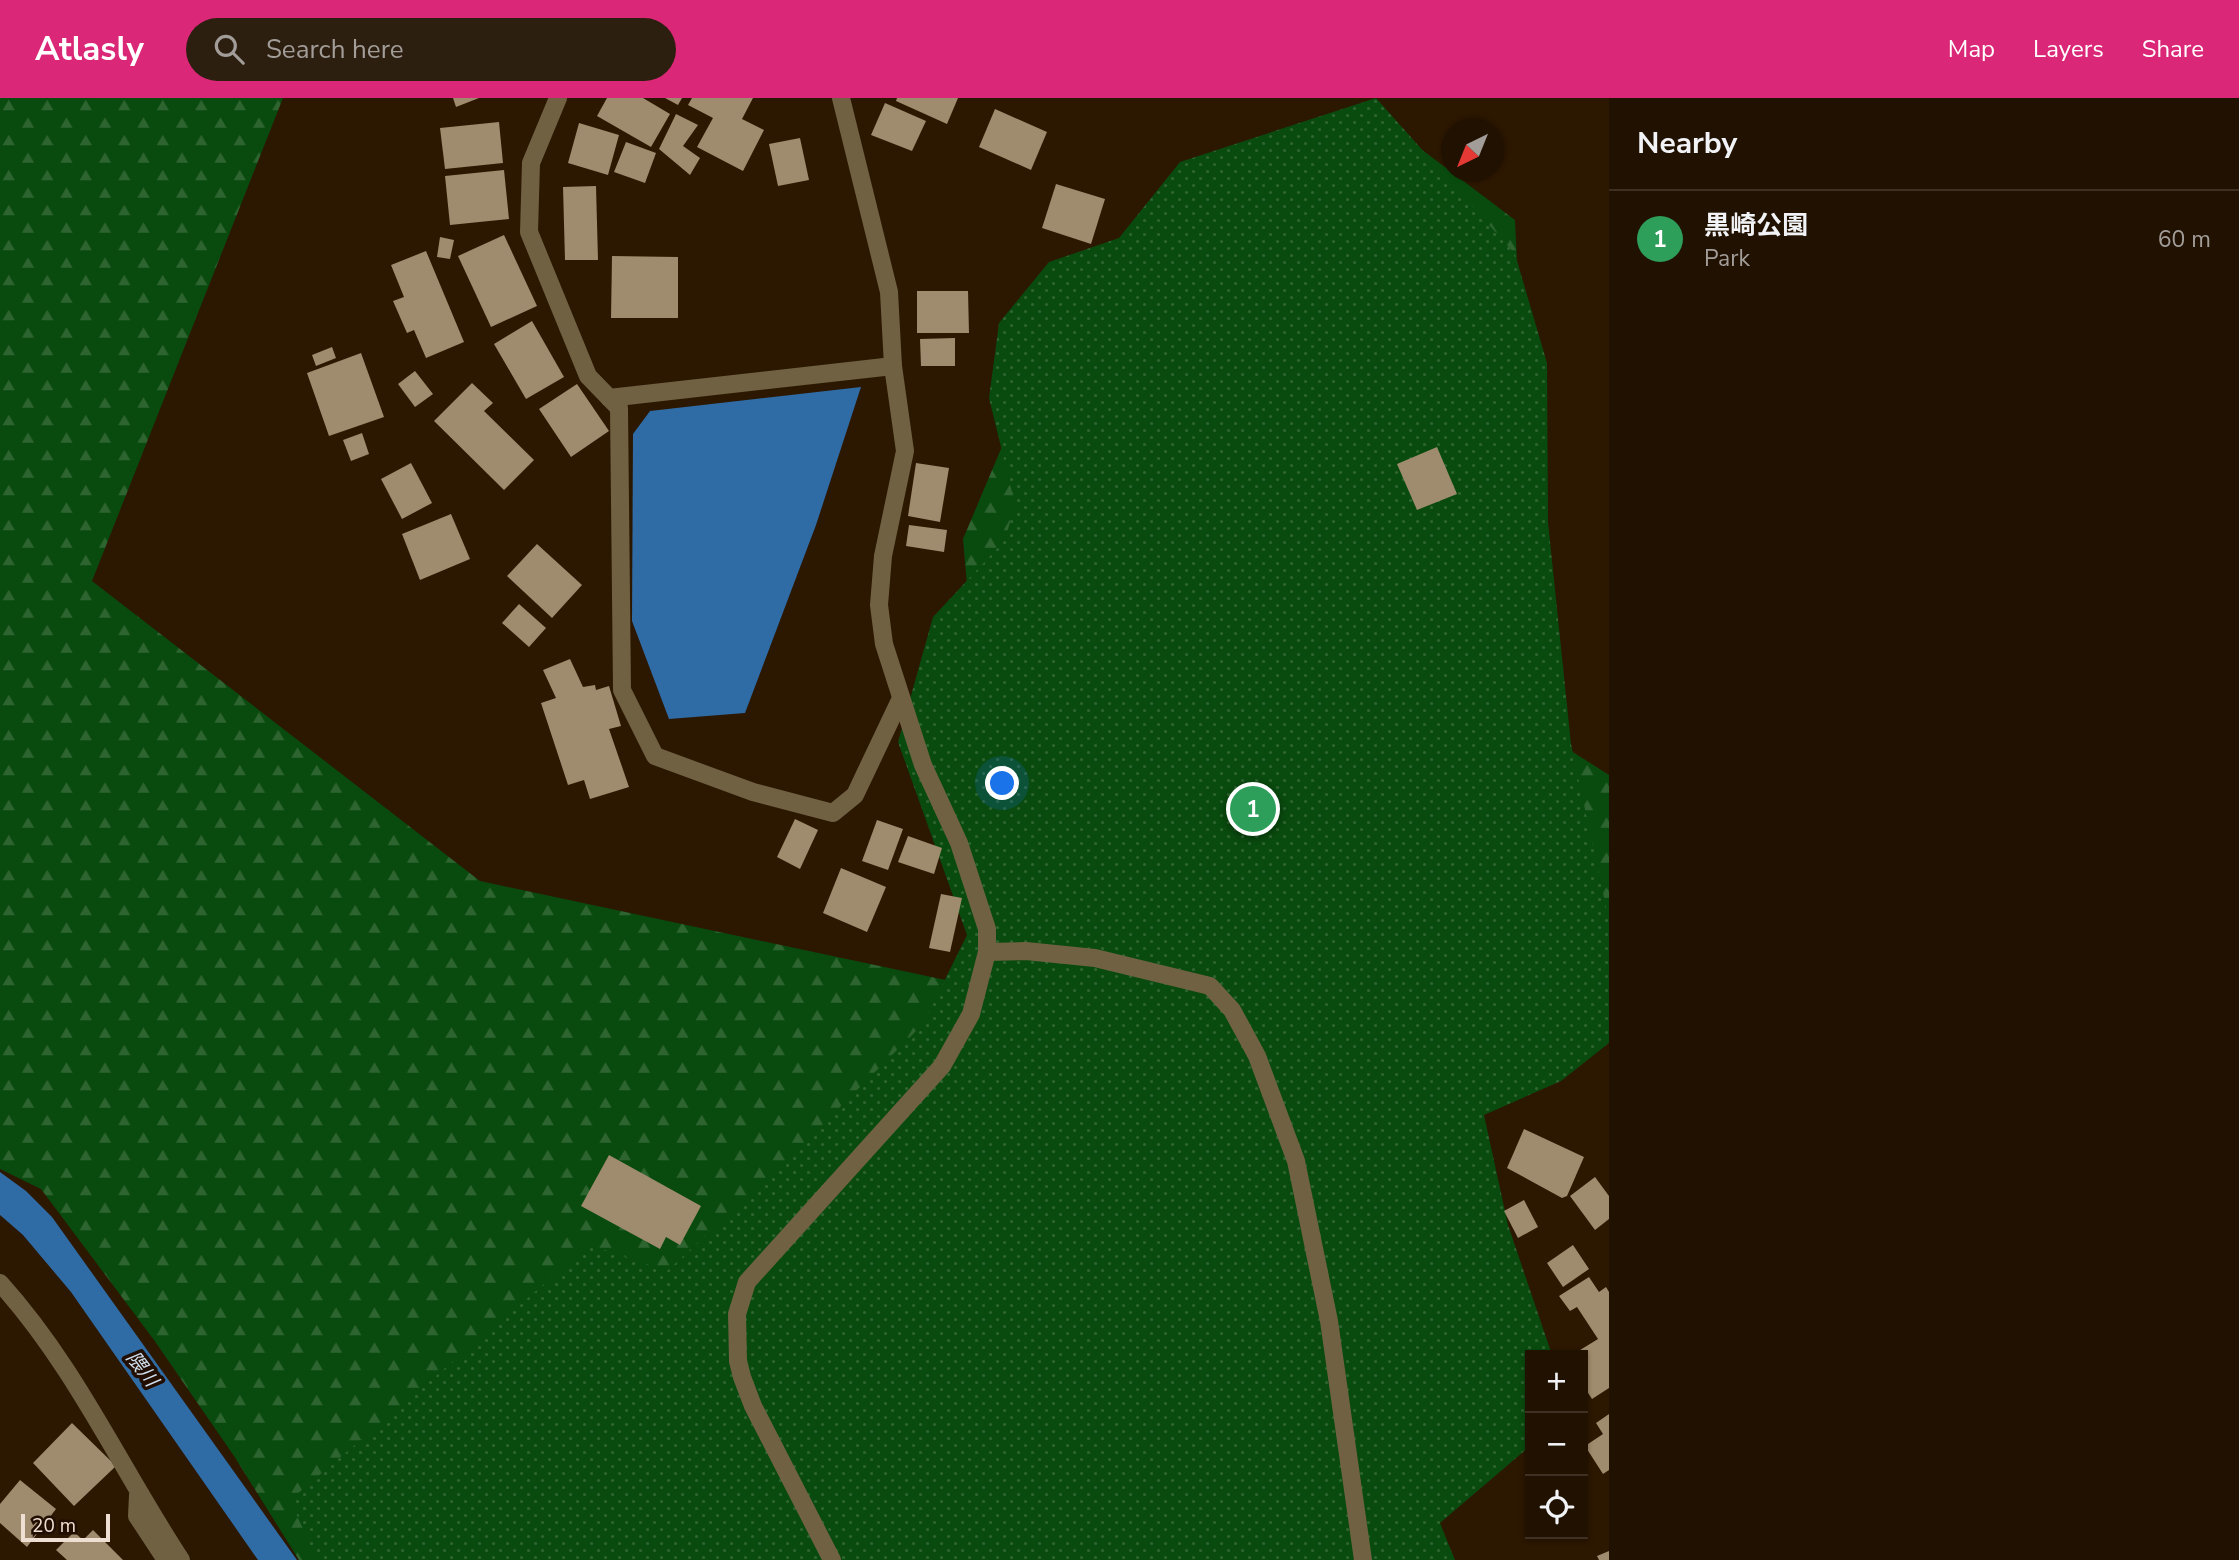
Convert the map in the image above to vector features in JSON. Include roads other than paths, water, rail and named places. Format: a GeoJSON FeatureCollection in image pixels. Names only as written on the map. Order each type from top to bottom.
{"type":"FeatureCollection","features":[{"type":"Feature","properties":{"kind":"street"},"geometry":{"type":"LineString","coordinates":[[558,98],[531,163],[529,232],[588,376],[620,408],[622,690],[655,756],[753,792],[833,813],[855,795],[901,698]]}},
{"type":"Feature","properties":{"kind":"street"},"geometry":{"type":"LineString","coordinates":[[832,1560],[753,1406],[738,1361],[737,1314],[747,1282],[942,1066],[971,1014],[987,952],[986,929],[960,843],[923,765],[884,644],[879,605],[883,556],[905,451],[893,366],[889,292],[841,98]]}},
{"type":"Feature","properties":{"kind":"street"},"geometry":{"type":"LineString","coordinates":[[609,398],[893,366]]}},
{"type":"Feature","properties":{"kind":"street"},"geometry":{"type":"LineString","coordinates":[[987,952],[1026,951],[1095,958],[1210,986],[1233,1010],[1257,1056],[1296,1161],[1329,1321],[1363,1560]]}},
{"type":"Feature","properties":{"kind":"street"},"geometry":{"type":"LineString","coordinates":[[0,1283],[36,1324],[80,1390],[114,1446],[138,1495],[181,1560]]}},
{"type":"Feature","properties":{"kind":"street"},"geometry":{"type":"LineString","coordinates":[[138,1495],[137,1516],[166,1560]]}},
{"type":"Feature","properties":{"kind":"water"},"geometry":{"type":"Polygon","coordinates":[[[861,387],[816,525],[745,713],[669,719],[632,621],[633,434],[650,411],[861,387]]]}},
{"type":"Feature","properties":{"kind":"water","name":"隈川"},"geometry":{"type":"Polygon","coordinates":[[[0,1172],[26,1191],[52,1217],[297,1560],[258,1560],[71,1292],[23,1235],[0,1215],[0,1172]]]}},
{"type":"Feature","properties":{"kind":"place","name":"黒崎公園"},"geometry":{"type":"Point","coordinates":[1253,809]}}]}
